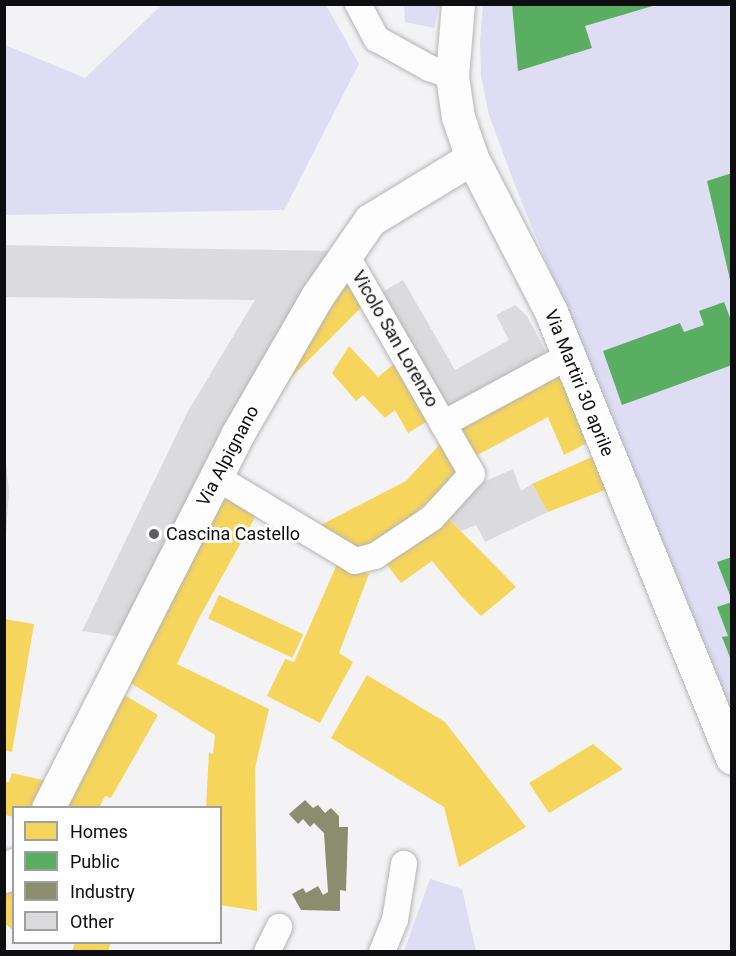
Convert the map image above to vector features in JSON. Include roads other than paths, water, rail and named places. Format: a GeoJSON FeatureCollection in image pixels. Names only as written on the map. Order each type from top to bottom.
{"type":"FeatureCollection","features":[{"type":"Feature","properties":{"kind":"street"},"geometry":{"type":"LineString","coordinates":[[358,4],[377,39],[429,68],[452,76]]}},
{"type":"Feature","properties":{"kind":"street","name":"Via Martiri 30 aprile"},"geometry":{"type":"LineString","coordinates":[[458,4],[452,76],[458,117],[472,158],[551,312],[732,758]]}},
{"type":"Feature","properties":{"kind":"street","name":"Via Alpignano"},"geometry":{"type":"LineString","coordinates":[[49,806],[216,477],[310,308],[370,220],[472,158]]}},
{"type":"Feature","properties":{"kind":"street","name":"Vicolo San Lorenzo"},"geometry":{"type":"LineString","coordinates":[[216,477],[355,561],[375,556],[432,518],[472,474],[346,255]]}},
{"type":"Feature","properties":{"kind":"street","name":"Vicolo San Lorenzo"},"geometry":{"type":"LineString","coordinates":[[443,424],[569,356]]}},
{"type":"Feature","properties":{"kind":"street"},"geometry":{"type":"LineString","coordinates":[[382,951],[395,920],[404,864]]}},
{"type":"Feature","properties":{"kind":"street"},"geometry":{"type":"LineString","coordinates":[[267,951],[279,927]]}},
{"type":"Feature","properties":{"kind":"place","name":"Cascina Castello"},"geometry":{"type":"Point","coordinates":[154,534]}}]}
